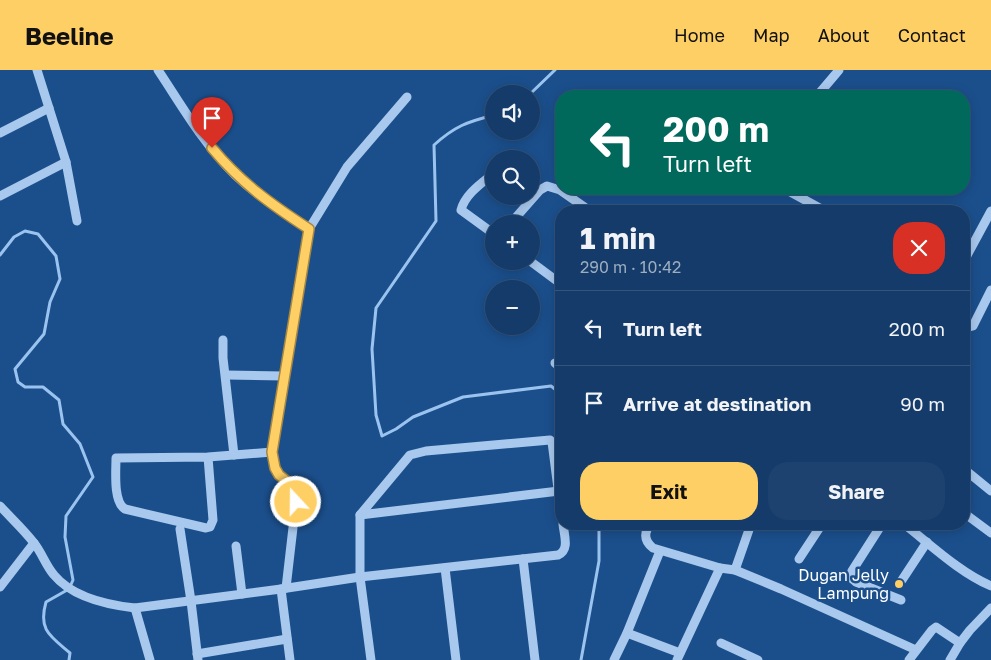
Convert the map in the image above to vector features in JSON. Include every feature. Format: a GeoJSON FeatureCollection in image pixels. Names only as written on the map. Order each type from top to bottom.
{"type":"FeatureCollection","features":[{"type":"Feature","properties":{"kind":"street"},"geometry":{"type":"LineString","coordinates":[[37,70],[66,162],[77,221]]}},
{"type":"Feature","properties":{"kind":"street"},"geometry":{"type":"LineString","coordinates":[[158,70],[186,113],[226,165],[264,199],[309,229]]}},
{"type":"Feature","properties":{"kind":"street"},"geometry":{"type":"LineString","coordinates":[[822,90],[839,70]]}},
{"type":"Feature","properties":{"kind":"street"},"geometry":{"type":"LineString","coordinates":[[290,660],[284,589],[297,493],[293,484],[279,475],[275,468],[272,452],[309,229],[347,167],[407,97]]}},
{"type":"Feature","properties":{"kind":"street"},"geometry":{"type":"LineString","coordinates":[[0,133],[49,108]]}},
{"type":"Feature","properties":{"kind":"street"},"geometry":{"type":"LineString","coordinates":[[0,196],[66,162]]}},
{"type":"Feature","properties":{"kind":"street"},"geometry":{"type":"LineString","coordinates":[[485,181],[473,191],[463,204],[461,210],[485,227]]}},
{"type":"Feature","properties":{"kind":"street"},"geometry":{"type":"LineString","coordinates":[[518,215],[540,190],[547,186],[555,188]]}},
{"type":"Feature","properties":{"kind":"street"},"geometry":{"type":"LineString","coordinates":[[567,195],[581,205]]}},
{"type":"Feature","properties":{"kind":"street"},"geometry":{"type":"LineString","coordinates":[[797,195],[815,205]]}},
{"type":"Feature","properties":{"kind":"street"},"geometry":{"type":"LineString","coordinates":[[970,250],[991,211]]}},
{"type":"Feature","properties":{"kind":"street"},"geometry":{"type":"LineString","coordinates":[[981,229],[991,234]]}},
{"type":"Feature","properties":{"kind":"street"},"geometry":{"type":"LineString","coordinates":[[540,268],[555,280]]}},
{"type":"Feature","properties":{"kind":"street"},"geometry":{"type":"LineString","coordinates":[[970,325],[974,324],[991,290]]}},
{"type":"Feature","properties":{"kind":"street"},"geometry":{"type":"LineString","coordinates":[[223,340],[223,358],[234,455]]}},
{"type":"Feature","properties":{"kind":"street"},"geometry":{"type":"LineString","coordinates":[[226,375],[284,376]]}},
{"type":"Feature","properties":{"kind":"street"},"geometry":{"type":"LineString","coordinates":[[371,660],[360,577],[360,515],[410,454],[550,440],[552,442],[555,463]]}},
{"type":"Feature","properties":{"kind":"street"},"geometry":{"type":"LineString","coordinates":[[208,457],[212,526],[206,528],[125,509],[120,504],[117,496],[116,458],[208,457],[272,452]]}},
{"type":"Feature","properties":{"kind":"street"},"geometry":{"type":"LineString","coordinates":[[970,474],[989,489],[991,478]]}},
{"type":"Feature","properties":{"kind":"street"},"geometry":{"type":"LineString","coordinates":[[360,515],[555,491]]}},
{"type":"Feature","properties":{"kind":"street"},"geometry":{"type":"LineString","coordinates":[[0,506],[34,544],[55,576],[69,588],[116,606],[135,608],[284,589],[360,577],[558,555],[564,552],[566,545],[564,530]]}},
{"type":"Feature","properties":{"kind":"street"},"geometry":{"type":"LineString","coordinates":[[970,518],[991,534]]}},
{"type":"Feature","properties":{"kind":"street"},"geometry":{"type":"LineString","coordinates":[[180,529],[198,657],[287,639]]}},
{"type":"Feature","properties":{"kind":"street"},"geometry":{"type":"LineString","coordinates":[[647,530],[647,541],[660,551],[720,568],[735,570],[916,650]]}},
{"type":"Feature","properties":{"kind":"street"},"geometry":{"type":"LineString","coordinates":[[735,570],[749,530]]}},
{"type":"Feature","properties":{"kind":"street"},"geometry":{"type":"LineString","coordinates":[[799,559],[818,530]]}},
{"type":"Feature","properties":{"kind":"street"},"geometry":{"type":"LineString","coordinates":[[878,530],[850,577],[856,582],[901,600]]}},
{"type":"Feature","properties":{"kind":"street"},"geometry":{"type":"LineString","coordinates":[[912,530],[975,578],[991,586]]}},
{"type":"Feature","properties":{"kind":"street"},"geometry":{"type":"LineString","coordinates":[[902,580],[928,542]]}},
{"type":"Feature","properties":{"kind":"street"},"geometry":{"type":"LineString","coordinates":[[0,587],[34,544]]}},
{"type":"Feature","properties":{"kind":"street"},"geometry":{"type":"LineString","coordinates":[[236,546],[242,594]]}},
{"type":"Feature","properties":{"kind":"street"},"geometry":{"type":"LineString","coordinates":[[614,660],[660,551]]}},
{"type":"Feature","properties":{"kind":"street"},"geometry":{"type":"LineString","coordinates":[[523,559],[535,660]]}},
{"type":"Feature","properties":{"kind":"street"},"geometry":{"type":"LineString","coordinates":[[445,568],[456,660]]}},
{"type":"Feature","properties":{"kind":"street"},"geometry":{"type":"LineString","coordinates":[[627,633],[679,656],[720,568]]}},
{"type":"Feature","properties":{"kind":"street"},"geometry":{"type":"LineString","coordinates":[[135,608],[150,660]]}},
{"type":"Feature","properties":{"kind":"street"},"geometry":{"type":"LineString","coordinates":[[950,660],[970,630],[991,608]]}},
{"type":"Feature","properties":{"kind":"street"},"geometry":{"type":"LineString","coordinates":[[909,660],[936,627],[960,643]]}},
{"type":"Feature","properties":{"kind":"street"},"geometry":{"type":"LineString","coordinates":[[721,643],[758,660]]}},
{"type":"Feature","properties":{"kind":"waterway"},"geometry":{"type":"LineString","coordinates":[[539,85],[555,70]]}},
{"type":"Feature","properties":{"kind":"waterway"},"geometry":{"type":"LineString","coordinates":[[485,118],[448,133],[434,145],[436,221],[376,308],[372,349],[376,415],[382,436],[413,417],[463,397],[551,386],[555,389]]}},
{"type":"Feature","properties":{"kind":"waterway"},"geometry":{"type":"LineString","coordinates":[[0,255],[14,237],[25,231],[38,234],[56,256],[60,279],[50,302],[44,334],[15,369],[18,382],[25,387],[43,387],[59,400],[63,424],[80,444],[93,477],[66,516],[65,537],[73,580],[69,589],[46,602],[44,612],[45,626],[48,632],[70,653],[69,660]]}},
{"type":"Feature","properties":{"kind":"waterway"},"geometry":{"type":"LineString","coordinates":[[581,660],[599,561],[599,530]]}},
{"type":"Feature","properties":{"kind":"place","name":"Dugan Jelly Lampung"},"geometry":{"type":"Point","coordinates":[899,584]}},
{"type":"Feature","properties":{"kind":"route"},"geometry":{"type":"LineString","coordinates":[[212,148],[226,165],[250,188],[309,229],[272,452],[275,468],[279,475],[296,488],[296,502]]}}]}
